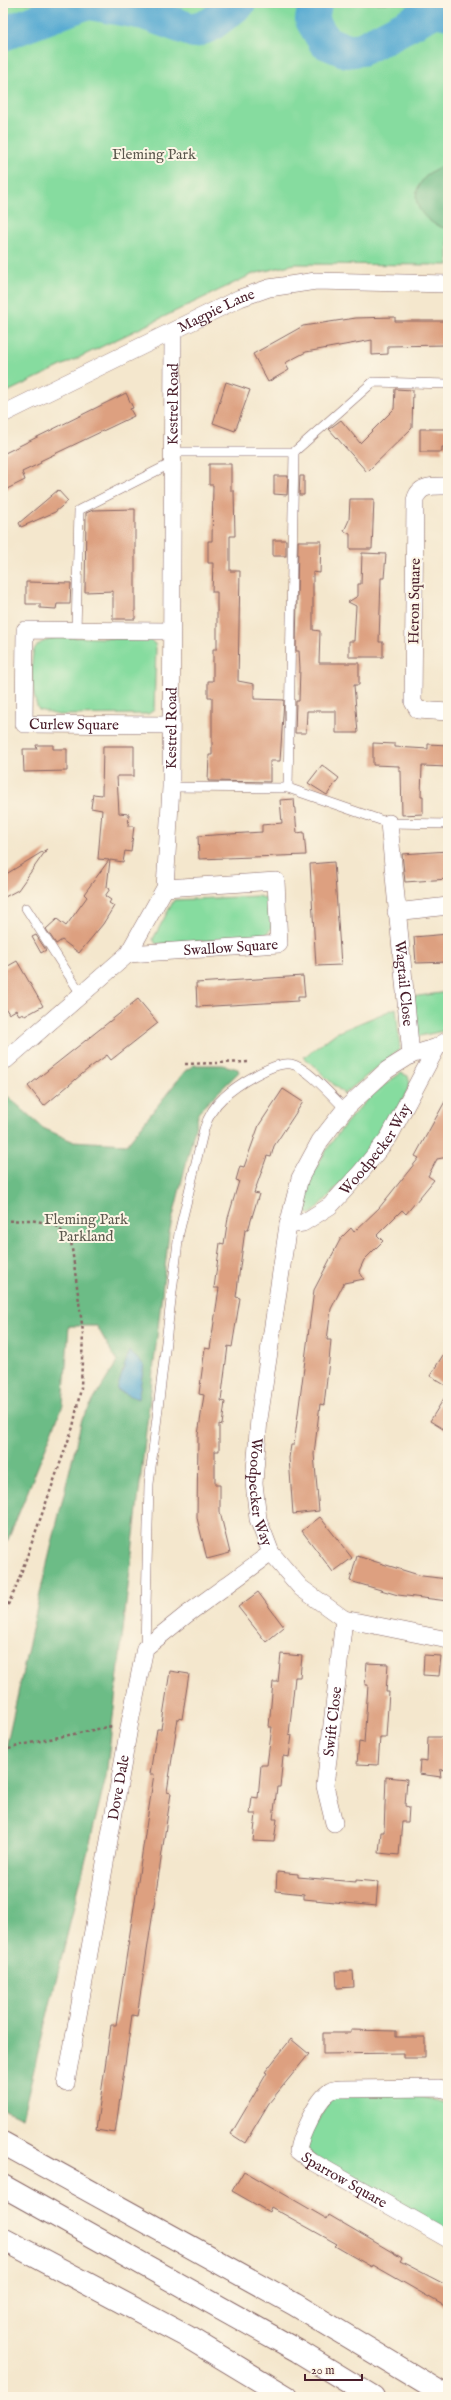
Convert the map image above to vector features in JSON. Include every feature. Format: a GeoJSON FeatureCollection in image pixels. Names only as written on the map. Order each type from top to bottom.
{"type":"FeatureCollection","features":[{"type":"Feature","properties":{"kind":"highway"},"geometry":{"type":"LineString","coordinates":[[3,2143],[294,2304],[448,2397]]}},
{"type":"Feature","properties":{"kind":"highway"},"geometry":{"type":"LineString","coordinates":[[3,2186],[292,2347],[373,2397]]}},
{"type":"Feature","properties":{"kind":"highway"},"geometry":{"type":"LineString","coordinates":[[3,2238],[186,2336],[287,2397]]}},
{"type":"Feature","properties":{"kind":"street","name":"Magpie Lane"},"geometry":{"type":"LineString","coordinates":[[3,414],[240,298],[269,288],[316,281],[448,284]]}},
{"type":"Feature","properties":{"kind":"street","name":"Kestrel Road"},"geometry":{"type":"LineString","coordinates":[[5,1057],[128,954],[165,888],[171,787],[170,631],[173,332]]}},
{"type":"Feature","properties":{"kind":"street","name":"Heron Square"},"geometry":{"type":"LineString","coordinates":[[448,486],[423,488],[416,495],[415,501],[413,702],[418,710],[448,712]]}},
{"type":"Feature","properties":{"kind":"street","name":"Curlew Square"},"geometry":{"type":"LineString","coordinates":[[170,631],[25,630],[24,724],[170,725]]}},
{"type":"Feature","properties":{"kind":"street","name":"Wagtail Close"},"geometry":{"type":"LineString","coordinates":[[389,823],[396,912],[411,1054]]}},
{"type":"Feature","properties":{"kind":"street","name":"Swallow Square"},"geometry":{"type":"LineString","coordinates":[[128,954],[279,944],[276,881],[165,888]]}},
{"type":"Feature","properties":{"kind":"street"},"geometry":{"type":"LineString","coordinates":[[396,912],[448,906]]}},
{"type":"Feature","properties":{"kind":"street","name":"Woodpecker Way"},"geometry":{"type":"LineString","coordinates":[[442,1043],[411,1054],[387,1070],[345,1109],[320,1141],[300,1178],[288,1226],[259,1419],[254,1483],[258,1519],[271,1553],[301,1588],[344,1619],[448,1640]]}},
{"type":"Feature","properties":{"kind":"street","name":"Woodpecker Way"},"geometry":{"type":"LineString","coordinates":[[288,1226],[303,1223],[330,1206],[361,1172],[389,1137],[442,1043]]}},
{"type":"Feature","properties":{"kind":"street"},"geometry":{"type":"LineString","coordinates":[[145,1648],[186,1615],[271,1553]]}},
{"type":"Feature","properties":{"kind":"street","name":"Swift Close"},"geometry":{"type":"LineString","coordinates":[[334,1823],[325,1786],[344,1619]]}},
{"type":"Feature","properties":{"kind":"street","name":"Dove Dale"},"geometry":{"type":"LineString","coordinates":[[66,2083],[130,1722],[145,1648]]}},
{"type":"Feature","properties":{"kind":"street","name":"Sparrow Square"},"geometry":{"type":"LineString","coordinates":[[448,2089],[345,2089],[329,2091],[321,2101],[301,2137],[298,2151],[311,2161],[448,2239]]}},
{"type":"Feature","properties":{"kind":"lane"},"geometry":{"type":"LineString","coordinates":[[76,631],[78,510],[172,458],[294,452],[373,382],[448,384]]}},
{"type":"Feature","properties":{"kind":"lane"},"geometry":{"type":"LineString","coordinates":[[288,788],[294,452]]}},
{"type":"Feature","properties":{"kind":"lane"},"geometry":{"type":"LineString","coordinates":[[171,787],[288,788],[389,823],[448,824]]}},
{"type":"Feature","properties":{"kind":"lane"},"geometry":{"type":"LineString","coordinates":[[26,908],[81,994]]}},
{"type":"Feature","properties":{"kind":"lane"},"geometry":{"type":"LineString","coordinates":[[145,1648],[149,1484],[179,1233],[208,1117],[228,1093],[272,1068],[289,1064],[304,1071],[345,1109]]}},
{"type":"Feature","properties":{"kind":"path"},"geometry":{"type":"LineString","coordinates":[[185,1064],[260,1061],[272,1068]]}},
{"type":"Feature","properties":{"kind":"path"},"geometry":{"type":"LineString","coordinates":[[3,1221],[30,1220],[55,1224],[71,1241],[83,1332],[81,1388],[73,1427],[15,1590],[3,1615]]}},
{"type":"Feature","properties":{"kind":"path"},"geometry":{"type":"LineString","coordinates":[[3,1751],[47,1739],[130,1722]]}},
{"type":"Feature","properties":{"kind":"green space","name":"Fleming Park"},"geometry":{"type":"Polygon","coordinates":[[[3,3],[448,3],[448,265],[294,264],[253,274],[3,394],[3,3]]]}},
{"type":"Feature","properties":{"kind":"green space"},"geometry":{"type":"Polygon","coordinates":[[[447,163],[448,229],[432,223],[426,218],[417,204],[416,197],[418,189],[424,178],[433,170],[447,163]]]}},
{"type":"Feature","properties":{"kind":"green space"},"geometry":{"type":"Polygon","coordinates":[[[58,637],[149,639],[155,644],[156,648],[154,710],[148,714],[58,715],[39,710],[32,679],[33,653],[35,648],[40,644],[58,637]]]}},
{"type":"Feature","properties":{"kind":"green space"},"geometry":{"type":"Polygon","coordinates":[[[258,896],[269,899],[272,927],[264,938],[156,944],[153,939],[174,900],[258,896]]]}},
{"type":"Feature","properties":{"kind":"green space"},"geometry":{"type":"Polygon","coordinates":[[[448,992],[448,1030],[415,1037],[411,997],[448,992]]]}},
{"type":"Feature","properties":{"kind":"green space"},"geometry":{"type":"Polygon","coordinates":[[[396,1008],[400,1049],[344,1094],[304,1057],[336,1033],[396,1008]]]}},
{"type":"Feature","properties":{"kind":"green space","name":"Fleming Park Parkland"},"geometry":{"type":"Polygon","coordinates":[[[194,1065],[223,1065],[238,1069],[239,1072],[199,1111],[169,1233],[106,1777],[22,2118],[3,2109],[3,1761],[41,1589],[82,1419],[117,1362],[97,1326],[69,1326],[63,1405],[3,1552],[3,1092],[43,1128],[72,1141],[127,1144],[185,1071],[194,1065]]]}},
{"type":"Feature","properties":{"kind":"green space"},"geometry":{"type":"Polygon","coordinates":[[[401,1073],[408,1076],[410,1084],[399,1108],[370,1152],[312,1214],[303,1213],[298,1205],[307,1185],[328,1148],[353,1115],[384,1086],[401,1073]]]}},
{"type":"Feature","properties":{"kind":"green space"},"geometry":{"type":"Polygon","coordinates":[[[338,2095],[409,2095],[424,2097],[448,2106],[448,2233],[312,2156],[307,2148],[306,2141],[330,2099],[338,2095]]]}},
{"type":"Feature","properties":{"kind":"water"},"geometry":{"type":"Polygon","coordinates":[[[129,1351],[144,1365],[138,1399],[117,1390],[129,1351]]]}},
{"type":"Feature","properties":{"kind":"building"},"geometry":{"type":"Polygon","coordinates":[[[395,317],[395,321],[448,321],[447,345],[388,346],[388,354],[372,355],[372,340],[306,352],[285,363],[289,370],[268,382],[253,354],[303,326],[356,318],[395,317]]]}},
{"type":"Feature","properties":{"kind":"building"},"geometry":{"type":"Polygon","coordinates":[[[226,382],[250,390],[235,431],[213,423],[226,382]]]}},
{"type":"Feature","properties":{"kind":"building"},"geometry":{"type":"Polygon","coordinates":[[[395,389],[413,390],[412,428],[367,472],[329,429],[341,420],[360,443],[394,409],[395,389]]]}},
{"type":"Feature","properties":{"kind":"building"},"geometry":{"type":"Polygon","coordinates":[[[126,393],[133,408],[130,409],[134,416],[40,461],[41,463],[22,472],[25,480],[3,491],[3,454],[126,393]]]}},
{"type":"Feature","properties":{"kind":"building"},"geometry":{"type":"Polygon","coordinates":[[[420,429],[448,429],[448,447],[442,447],[442,452],[420,452],[420,429]]]}},
{"type":"Feature","properties":{"kind":"building"},"geometry":{"type":"Polygon","coordinates":[[[209,464],[231,464],[231,491],[234,491],[235,536],[230,536],[230,571],[240,571],[238,681],[254,684],[254,699],[284,700],[280,761],[270,761],[270,782],[208,781],[209,755],[212,755],[212,697],[208,697],[208,681],[213,681],[213,649],[217,649],[217,592],[212,592],[213,563],[208,563],[208,541],[212,541],[213,485],[209,485],[209,464]]]}},
{"type":"Feature","properties":{"kind":"building"},"geometry":{"type":"Polygon","coordinates":[[[274,476],[288,476],[287,495],[274,494],[274,476]]]}},
{"type":"Feature","properties":{"kind":"building"},"geometry":{"type":"Polygon","coordinates":[[[300,476],[304,476],[304,495],[299,495],[300,476]]]}},
{"type":"Feature","properties":{"kind":"building"},"geometry":{"type":"Polygon","coordinates":[[[58,490],[68,501],[55,512],[21,527],[19,523],[58,490]]]}},
{"type":"Feature","properties":{"kind":"building"},"geometry":{"type":"Polygon","coordinates":[[[350,499],[374,499],[372,549],[350,549],[350,534],[344,531],[349,520],[350,499]]]}},
{"type":"Feature","properties":{"kind":"building"},"geometry":{"type":"Polygon","coordinates":[[[135,509],[135,619],[113,619],[113,591],[85,592],[86,513],[93,510],[135,509]]]}},
{"type":"Feature","properties":{"kind":"building"},"geometry":{"type":"Polygon","coordinates":[[[273,540],[286,540],[286,556],[273,556],[273,540]]]}},
{"type":"Feature","properties":{"kind":"building"},"geometry":{"type":"Polygon","coordinates":[[[298,541],[321,541],[320,573],[313,572],[313,630],[320,631],[319,663],[359,663],[359,685],[354,685],[358,733],[336,733],[336,711],[307,711],[306,733],[295,733],[296,701],[299,701],[300,668],[299,651],[296,651],[298,541]]]}},
{"type":"Feature","properties":{"kind":"building"},"geometry":{"type":"Polygon","coordinates":[[[362,553],[386,554],[384,578],[381,578],[379,642],[383,642],[383,657],[349,657],[349,641],[354,641],[356,606],[348,602],[358,596],[358,584],[361,584],[362,553]]]}},
{"type":"Feature","properties":{"kind":"building"},"geometry":{"type":"Polygon","coordinates":[[[26,582],[71,583],[70,604],[57,604],[56,609],[40,608],[40,604],[26,604],[26,582]]]}},
{"type":"Feature","properties":{"kind":"building"},"geometry":{"type":"Polygon","coordinates":[[[373,743],[395,744],[395,747],[428,749],[428,744],[448,745],[448,767],[422,766],[421,796],[423,796],[423,814],[402,815],[401,771],[399,771],[399,766],[373,765],[373,743]]]}},
{"type":"Feature","properties":{"kind":"building"},"geometry":{"type":"Polygon","coordinates":[[[36,745],[53,745],[53,749],[67,749],[67,771],[24,772],[23,749],[37,749],[36,745]]]}},
{"type":"Feature","properties":{"kind":"building"},"geometry":{"type":"Polygon","coordinates":[[[103,746],[134,746],[134,776],[117,776],[119,813],[129,814],[128,826],[134,826],[131,852],[125,851],[123,862],[110,860],[107,887],[110,889],[105,896],[111,900],[109,903],[114,906],[103,924],[79,953],[62,940],[56,944],[46,929],[57,919],[66,926],[87,897],[84,894],[109,860],[98,859],[102,810],[91,808],[93,794],[102,795],[103,746]]]}},
{"type":"Feature","properties":{"kind":"building"},"geometry":{"type":"Polygon","coordinates":[[[322,765],[339,778],[327,795],[308,783],[322,765]]]}},
{"type":"Feature","properties":{"kind":"building"},"geometry":{"type":"Polygon","coordinates":[[[294,799],[297,833],[304,832],[306,855],[199,859],[198,836],[262,832],[262,825],[282,823],[280,800],[294,799]]]}},
{"type":"Feature","properties":{"kind":"building"},"geometry":{"type":"Polygon","coordinates":[[[47,849],[18,890],[3,898],[3,876],[47,849]]]}},
{"type":"Feature","properties":{"kind":"building"},"geometry":{"type":"Polygon","coordinates":[[[448,851],[448,879],[405,882],[402,854],[448,851]]]}},
{"type":"Feature","properties":{"kind":"building"},"geometry":{"type":"Polygon","coordinates":[[[334,862],[341,965],[316,966],[310,864],[334,862]]]}},
{"type":"Feature","properties":{"kind":"building"},"geometry":{"type":"Polygon","coordinates":[[[448,934],[448,962],[416,963],[414,937],[448,934]]]}},
{"type":"Feature","properties":{"kind":"building"},"geometry":{"type":"Polygon","coordinates":[[[36,935],[46,950],[41,953],[32,937],[36,935]]]}},
{"type":"Feature","properties":{"kind":"building"},"geometry":{"type":"Polygon","coordinates":[[[17,961],[43,1006],[25,1016],[23,1013],[19,1015],[16,1010],[9,1014],[3,1004],[3,969],[17,961]]]}},
{"type":"Feature","properties":{"kind":"building"},"geometry":{"type":"Polygon","coordinates":[[[303,976],[305,997],[298,997],[298,1001],[197,1007],[196,983],[303,976]]]}},
{"type":"Feature","properties":{"kind":"building"},"geometry":{"type":"Polygon","coordinates":[[[138,999],[158,1023],[111,1060],[107,1055],[44,1106],[28,1086],[138,999]]]}},
{"type":"Feature","properties":{"kind":"building"},"geometry":{"type":"Polygon","coordinates":[[[283,1089],[303,1102],[274,1146],[271,1157],[267,1156],[254,1193],[259,1194],[248,1230],[245,1230],[236,1297],[240,1298],[232,1347],[228,1346],[221,1401],[225,1402],[222,1425],[219,1424],[219,1451],[215,1451],[215,1485],[220,1485],[220,1512],[230,1553],[207,1559],[197,1518],[198,1435],[204,1395],[199,1394],[205,1348],[210,1349],[219,1288],[214,1288],[220,1243],[224,1244],[228,1218],[239,1181],[236,1180],[240,1166],[244,1167],[259,1125],[283,1089]]]}},
{"type":"Feature","properties":{"kind":"building"},"geometry":{"type":"Polygon","coordinates":[[[448,1096],[448,1157],[437,1159],[428,1176],[434,1180],[406,1214],[402,1210],[377,1235],[383,1241],[364,1260],[359,1271],[364,1279],[344,1283],[331,1309],[327,1340],[331,1340],[324,1405],[320,1404],[314,1454],[319,1511],[293,1514],[289,1458],[291,1445],[294,1445],[314,1290],[341,1238],[351,1228],[354,1232],[379,1208],[419,1158],[415,1156],[448,1096]]]}},
{"type":"Feature","properties":{"kind":"building"},"geometry":{"type":"Polygon","coordinates":[[[448,1347],[448,1387],[430,1376],[448,1347]]]}},
{"type":"Feature","properties":{"kind":"building"},"geometry":{"type":"Polygon","coordinates":[[[448,1392],[448,1432],[430,1421],[448,1392]]]}},
{"type":"Feature","properties":{"kind":"building"},"geometry":{"type":"Polygon","coordinates":[[[320,1517],[352,1558],[333,1572],[302,1531],[320,1517]]]}},
{"type":"Feature","properties":{"kind":"building"},"geometry":{"type":"Polygon","coordinates":[[[357,1556],[422,1576],[448,1579],[448,1601],[398,1595],[350,1581],[357,1556]]]}},
{"type":"Feature","properties":{"kind":"building"},"geometry":{"type":"Polygon","coordinates":[[[258,1592],[284,1627],[266,1642],[238,1607],[258,1592]]]}},
{"type":"Feature","properties":{"kind":"building"},"geometry":{"type":"Polygon","coordinates":[[[281,1654],[302,1656],[300,1677],[295,1677],[289,1734],[292,1735],[289,1757],[283,1756],[280,1787],[277,1787],[273,1819],[277,1819],[274,1842],[253,1841],[256,1814],[250,1814],[252,1797],[258,1798],[261,1765],[267,1765],[272,1727],[269,1727],[273,1682],[278,1682],[281,1654]]]}},
{"type":"Feature","properties":{"kind":"building"},"geometry":{"type":"Polygon","coordinates":[[[424,1655],[441,1656],[439,1676],[423,1675],[424,1655]]]}},
{"type":"Feature","properties":{"kind":"building"},"geometry":{"type":"Polygon","coordinates":[[[367,1663],[388,1664],[386,1692],[389,1692],[386,1737],[380,1737],[378,1765],[357,1764],[359,1742],[364,1743],[368,1685],[365,1685],[367,1663]]]}},
{"type":"Feature","properties":{"kind":"building"},"geometry":{"type":"Polygon","coordinates":[[[170,1671],[189,1674],[182,1719],[178,1718],[167,1792],[171,1793],[155,1899],[137,2016],[132,2015],[115,2133],[96,2130],[111,2025],[116,2025],[139,1874],[154,1774],[150,1774],[157,1729],[161,1729],[170,1671]]]}},
{"type":"Feature","properties":{"kind":"building"},"geometry":{"type":"Polygon","coordinates":[[[428,1737],[448,1737],[448,1769],[440,1770],[441,1777],[419,1774],[420,1760],[427,1761],[428,1737]]]}},
{"type":"Feature","properties":{"kind":"building"},"geometry":{"type":"Polygon","coordinates":[[[386,1777],[407,1779],[405,1806],[409,1807],[408,1822],[402,1822],[399,1855],[379,1853],[381,1832],[384,1832],[386,1777]]]}},
{"type":"Feature","properties":{"kind":"building"},"geometry":{"type":"Polygon","coordinates":[[[277,1872],[298,1874],[298,1877],[356,1882],[356,1880],[378,1882],[376,1906],[304,1899],[304,1894],[276,1891],[277,1872]]]}},
{"type":"Feature","properties":{"kind":"building"},"geometry":{"type":"Polygon","coordinates":[[[336,1971],[353,1971],[354,1987],[337,1988],[336,1971]]]}},
{"type":"Feature","properties":{"kind":"building"},"geometry":{"type":"Polygon","coordinates":[[[351,2030],[396,2031],[396,2037],[425,2037],[425,2058],[403,2058],[403,2053],[323,2054],[323,2033],[351,2033],[351,2030]]]}},
{"type":"Feature","properties":{"kind":"building"},"geometry":{"type":"Polygon","coordinates":[[[291,2039],[309,2054],[269,2103],[245,2143],[231,2134],[267,2073],[265,2072],[291,2039]]]}},
{"type":"Feature","properties":{"kind":"building"},"geometry":{"type":"Polygon","coordinates":[[[244,2171],[327,2219],[329,2215],[402,2258],[400,2261],[448,2286],[448,2308],[373,2265],[372,2267],[354,2257],[335,2246],[337,2244],[271,2207],[269,2212],[232,2191],[244,2171]]]}},
{"type":"Feature","properties":{"kind":"waterway"},"geometry":{"type":"LineString","coordinates":[[3,34],[85,3]]}},
{"type":"Feature","properties":{"kind":"waterway"},"geometry":{"type":"LineString","coordinates":[[90,3],[144,13],[194,31],[210,25],[239,3]]}},
{"type":"Feature","properties":{"kind":"waterway"},"geometry":{"type":"LineString","coordinates":[[315,3],[312,20],[325,42],[347,51],[362,49],[436,10],[448,13]]}}]}
